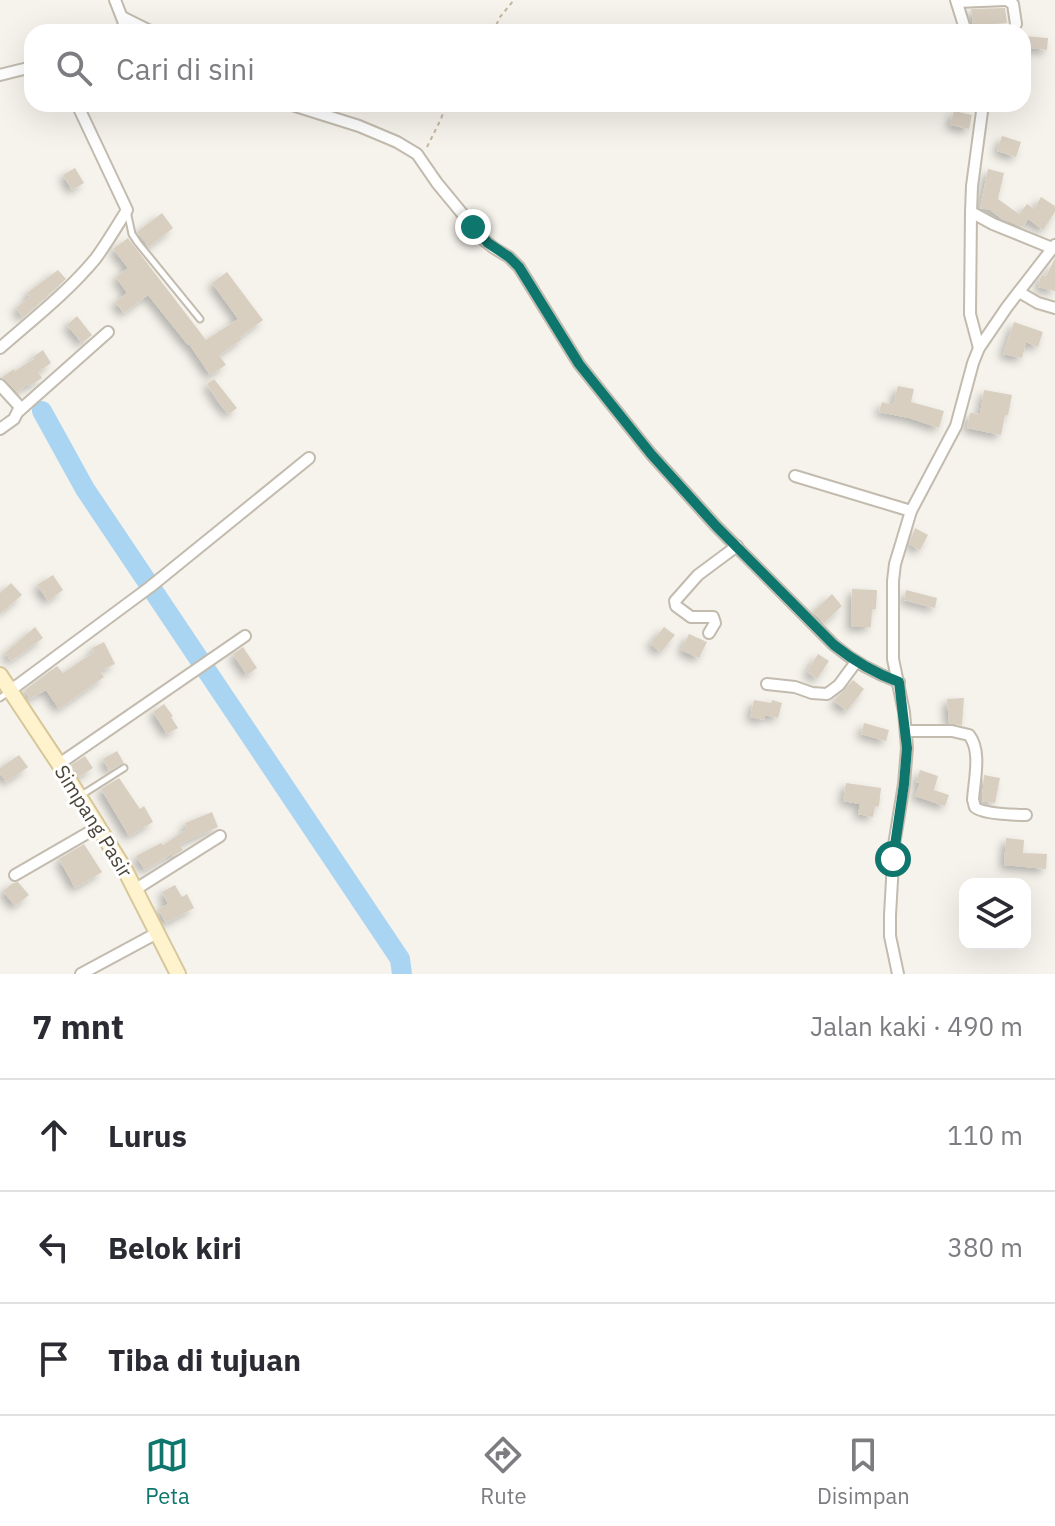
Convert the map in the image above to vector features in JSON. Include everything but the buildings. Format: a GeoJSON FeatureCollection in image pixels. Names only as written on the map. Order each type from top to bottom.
{"type":"FeatureCollection","features":[{"type":"Feature","properties":{"kind":"street"},"geometry":{"type":"LineString","coordinates":[[115,0],[123,24]]}},
{"type":"Feature","properties":{"kind":"street"},"geometry":{"type":"LineString","coordinates":[[963,24],[956,1],[1006,0],[1013,4],[1016,24]]}},
{"type":"Feature","properties":{"kind":"street"},"geometry":{"type":"LineString","coordinates":[[122,17],[136,24]]}},
{"type":"Feature","properties":{"kind":"street"},"geometry":{"type":"LineString","coordinates":[[0,75],[24,69]]}},
{"type":"Feature","properties":{"kind":"street"},"geometry":{"type":"LineString","coordinates":[[0,348],[82,273],[103,248],[127,210],[81,112]]}},
{"type":"Feature","properties":{"kind":"street"},"geometry":{"type":"LineString","coordinates":[[314,112],[359,126],[407,148],[421,160],[484,240],[519,267],[555,328],[606,400],[681,488],[834,645],[856,662],[899,682]]}},
{"type":"Feature","properties":{"kind":"street"},"geometry":{"type":"LineString","coordinates":[[979,348],[970,314],[971,212],[982,112]]}},
{"type":"Feature","properties":{"kind":"street"},"geometry":{"type":"LineString","coordinates":[[898,974],[890,936],[890,915],[894,845],[905,773],[906,731],[893,659],[893,581],[898,548],[911,511],[956,426],[979,348],[1054,246],[993,224],[971,212]]}},
{"type":"Feature","properties":{"kind":"street"},"geometry":{"type":"LineString","coordinates":[[1019,292],[1055,308]]}},
{"type":"Feature","properties":{"kind":"street"},"geometry":{"type":"LineString","coordinates":[[0,429],[108,332]]}},
{"type":"Feature","properties":{"kind":"street"},"geometry":{"type":"LineString","coordinates":[[0,385],[18,404],[19,411]]}},
{"type":"Feature","properties":{"kind":"street"},"geometry":{"type":"LineString","coordinates":[[5,694],[144,591],[309,458]]}},
{"type":"Feature","properties":{"kind":"street"},"geometry":{"type":"LineString","coordinates":[[795,476],[911,511]]}},
{"type":"Feature","properties":{"kind":"street"},"geometry":{"type":"LineString","coordinates":[[709,633],[715,623],[713,617],[691,617],[676,606],[675,601],[698,575],[737,546]]}},
{"type":"Feature","properties":{"kind":"street"},"geometry":{"type":"LineString","coordinates":[[59,764],[245,636]]}},
{"type":"Feature","properties":{"kind":"street"},"geometry":{"type":"LineString","coordinates":[[767,684],[827,694],[839,685],[856,662]]}},
{"type":"Feature","properties":{"kind":"street","name":"Simpang Pasir"},"geometry":{"type":"LineString","coordinates":[[0,675],[5,694],[59,764],[136,889],[178,974]]}},
{"type":"Feature","properties":{"kind":"street"},"geometry":{"type":"LineString","coordinates":[[906,731],[952,731],[969,735],[975,744],[975,806],[985,811],[1026,815]]}},
{"type":"Feature","properties":{"kind":"street"},"geometry":{"type":"LineString","coordinates":[[15,875],[98,827]]}},
{"type":"Feature","properties":{"kind":"street"},"geometry":{"type":"LineString","coordinates":[[136,889],[220,836]]}},
{"type":"Feature","properties":{"kind":"street"},"geometry":{"type":"LineString","coordinates":[[81,974],[157,933]]}},
{"type":"Feature","properties":{"kind":"lane"},"geometry":{"type":"LineString","coordinates":[[127,210],[132,234],[138,243],[200,319]]}},
{"type":"Feature","properties":{"kind":"lane"},"geometry":{"type":"LineString","coordinates":[[79,796],[124,768]]}},
{"type":"Feature","properties":{"kind":"path"},"geometry":{"type":"LineString","coordinates":[[497,24],[514,0]]}},
{"type":"Feature","properties":{"kind":"path"},"geometry":{"type":"LineString","coordinates":[[421,160],[443,112]]}},
{"type":"Feature","properties":{"kind":"waterway"},"geometry":{"type":"LineString","coordinates":[[42,411],[85,489],[400,959],[402,974]]}},
{"type":"Feature","properties":{"kind":"route"},"geometry":{"type":"LineString","coordinates":[[473,227],[519,267],[555,328],[597,388],[716,526],[834,645],[856,662],[899,682],[907,748],[893,859]]}}]}
